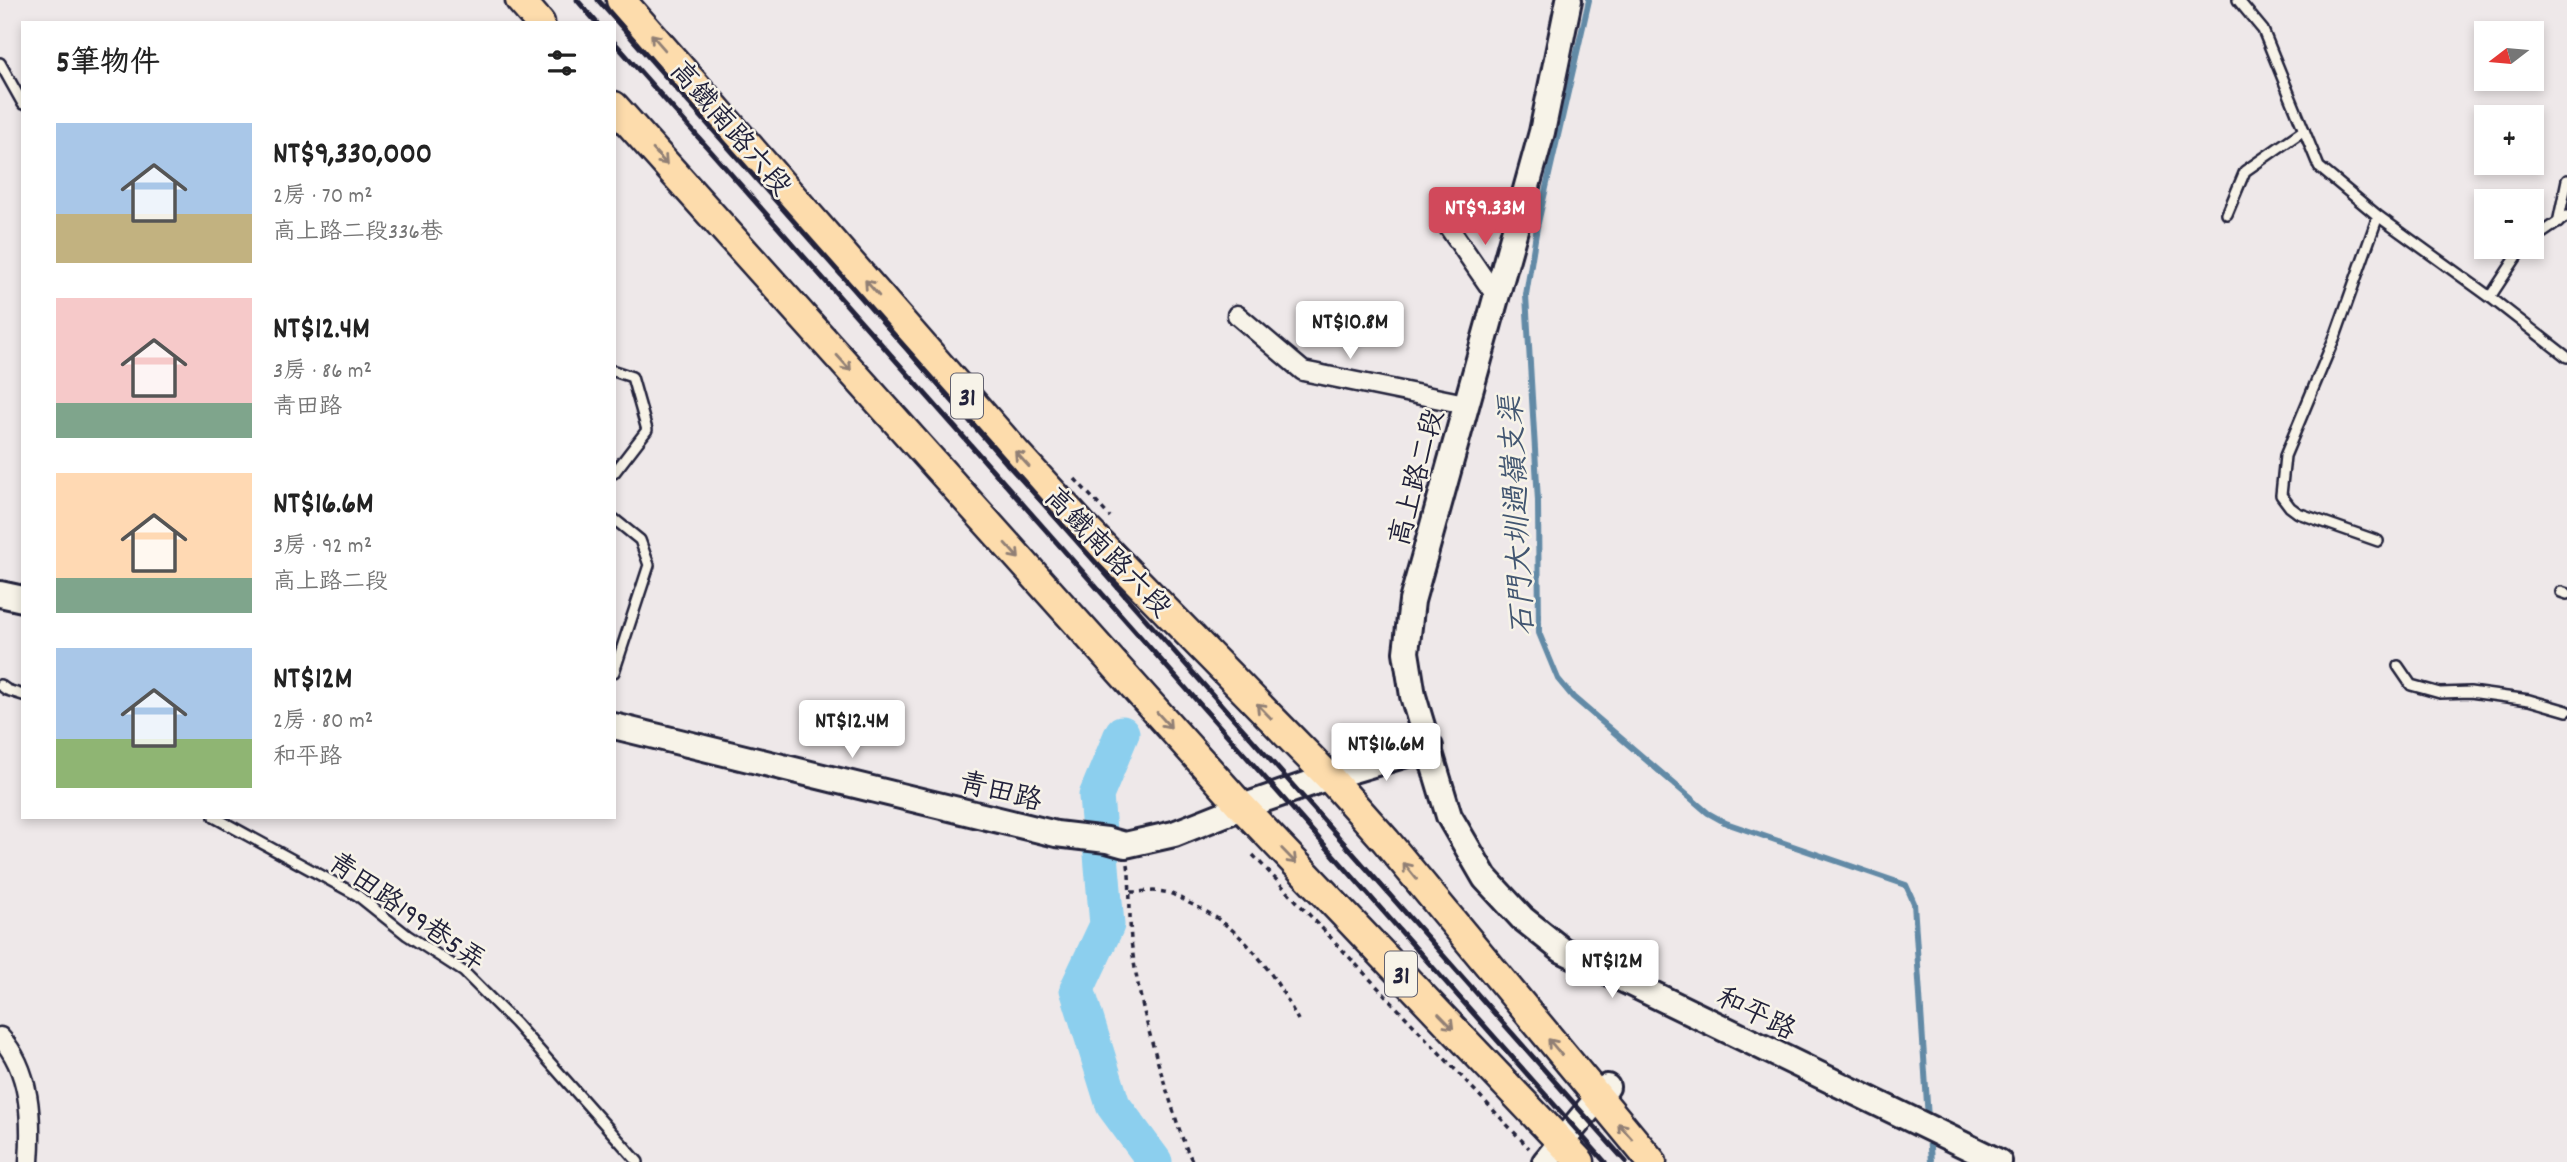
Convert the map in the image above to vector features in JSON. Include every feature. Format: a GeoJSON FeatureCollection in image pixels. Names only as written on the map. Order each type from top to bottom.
{"type":"FeatureCollection","features":[{"type":"Feature","properties":{"kind":"main road"},"geometry":{"type":"LineString","coordinates":[[520,0],[538,21]]}},
{"type":"Feature","properties":{"kind":"main road","name":"高鐵南路六段"},"geometry":{"type":"LineString","coordinates":[[621,0],[1017,454],[1081,524],[1329,777],[1602,1093]]}},
{"type":"Feature","properties":{"kind":"main road","name":"31"},"geometry":{"type":"LineString","coordinates":[[616,108],[1242,807],[1562,1155]]}},
{"type":"Feature","properties":{"kind":"main road","name":"31"},"geometry":{"type":"LineString","coordinates":[[1602,1093],[1652,1162]]}},
{"type":"Feature","properties":{"kind":"street","name":"高上路二段"},"geometry":{"type":"LineString","coordinates":[[1430,747],[1413,696],[1406,652],[1412,601],[1542,132],[1569,0]]}},
{"type":"Feature","properties":{"kind":"street"},"geometry":{"type":"LineString","coordinates":[[1443,219],[1496,296]]}},
{"type":"Feature","properties":{"kind":"street"},"geometry":{"type":"LineString","coordinates":[[1237,315],[1303,371],[1465,404]]}},
{"type":"Feature","properties":{"kind":"street"},"geometry":{"type":"LineString","coordinates":[[0,594],[21,599]]}},
{"type":"Feature","properties":{"kind":"street","name":"青田路"},"geometry":{"type":"LineString","coordinates":[[616,726],[1056,834],[1116,842],[1174,834],[1329,777]]}},
{"type":"Feature","properties":{"kind":"street"},"geometry":{"type":"LineString","coordinates":[[1329,777],[1430,747]]}},
{"type":"Feature","properties":{"kind":"street","name":"和平路"},"geometry":{"type":"LineString","coordinates":[[1430,747],[1449,816],[1485,878],[1522,918],[1562,950],[1999,1162]]}},
{"type":"Feature","properties":{"kind":"street"},"geometry":{"type":"LineString","coordinates":[[0,1037],[22,1073],[32,1125],[29,1162]]}},
{"type":"Feature","properties":{"kind":"street"},"geometry":{"type":"LineString","coordinates":[[1562,1155],[1602,1093]]}},
{"type":"Feature","properties":{"kind":"lane"},"geometry":{"type":"LineString","coordinates":[[2238,0],[2263,30],[2319,167],[2378,216],[2565,352]]}},
{"type":"Feature","properties":{"kind":"lane"},"geometry":{"type":"LineString","coordinates":[[0,63],[21,100]]}},
{"type":"Feature","properties":{"kind":"lane"},"geometry":{"type":"LineString","coordinates":[[2227,214],[2245,171],[2304,130]]}},
{"type":"Feature","properties":{"kind":"lane"},"geometry":{"type":"LineString","coordinates":[[2557,223],[2567,180]]}},
{"type":"Feature","properties":{"kind":"lane"},"geometry":{"type":"LineString","coordinates":[[2378,216],[2336,334],[2285,456],[2281,495],[2298,513],[2378,541]]}},
{"type":"Feature","properties":{"kind":"lane"},"geometry":{"type":"LineString","coordinates":[[2544,232],[2567,216]]}},
{"type":"Feature","properties":{"kind":"lane"},"geometry":{"type":"LineString","coordinates":[[2490,296],[2515,259]]}},
{"type":"Feature","properties":{"kind":"lane"},"geometry":{"type":"LineString","coordinates":[[616,372],[632,377],[647,430],[616,470]]}},
{"type":"Feature","properties":{"kind":"lane"},"geometry":{"type":"LineString","coordinates":[[616,521],[640,540],[649,565],[616,666]]}},
{"type":"Feature","properties":{"kind":"lane"},"geometry":{"type":"LineString","coordinates":[[2398,666],[2411,685],[2440,693],[2470,692],[2529,700],[2567,711]]}},
{"type":"Feature","properties":{"kind":"lane"},"geometry":{"type":"LineString","coordinates":[[0,685],[21,694]]}},
{"type":"Feature","properties":{"kind":"lane","name":"青田路199巷5弄"},"geometry":{"type":"LineString","coordinates":[[218,819],[357,895],[407,934],[464,972],[515,1023],[638,1162]]}},
{"type":"Feature","properties":{"kind":"path"},"geometry":{"type":"LineString","coordinates":[[1116,842],[1131,892],[1131,938],[1146,1015],[1162,1075],[1193,1162]]}},
{"type":"Feature","properties":{"kind":"path"},"geometry":{"type":"LineString","coordinates":[[1131,892],[1164,892],[1194,904],[1226,922],[1255,950],[1283,991],[1298,1020]]}},
{"type":"Feature","properties":{"kind":"waterway","name":"石門大圳過嶺支渠"},"geometry":{"type":"LineString","coordinates":[[1589,0],[1537,227],[1526,295],[1538,501],[1539,633],[1558,679],[1573,697],[1708,813],[1726,823],[1906,885],[1914,903],[1928,1119]]}},
{"type":"Feature","properties":{"kind":"waterway"},"geometry":{"type":"LineString","coordinates":[[1122,733],[1096,796],[1107,925],[1077,989],[1113,1105],[1155,1162]]}},
{"type":"Feature","properties":{"kind":"waterway","name":"石門大圳過嶺支渠"},"geometry":{"type":"LineString","coordinates":[[1929,1134],[1931,1162]]}},
{"type":"Feature","properties":{"kind":"railway"},"geometry":{"type":"LineString","coordinates":[[577,0],[595,21]]}},
{"type":"Feature","properties":{"kind":"railway"},"geometry":{"type":"LineString","coordinates":[[598,0],[1626,1162]]}},
{"type":"Feature","properties":{"kind":"railway"},"geometry":{"type":"LineString","coordinates":[[616,44],[1605,1162]]}}]}
